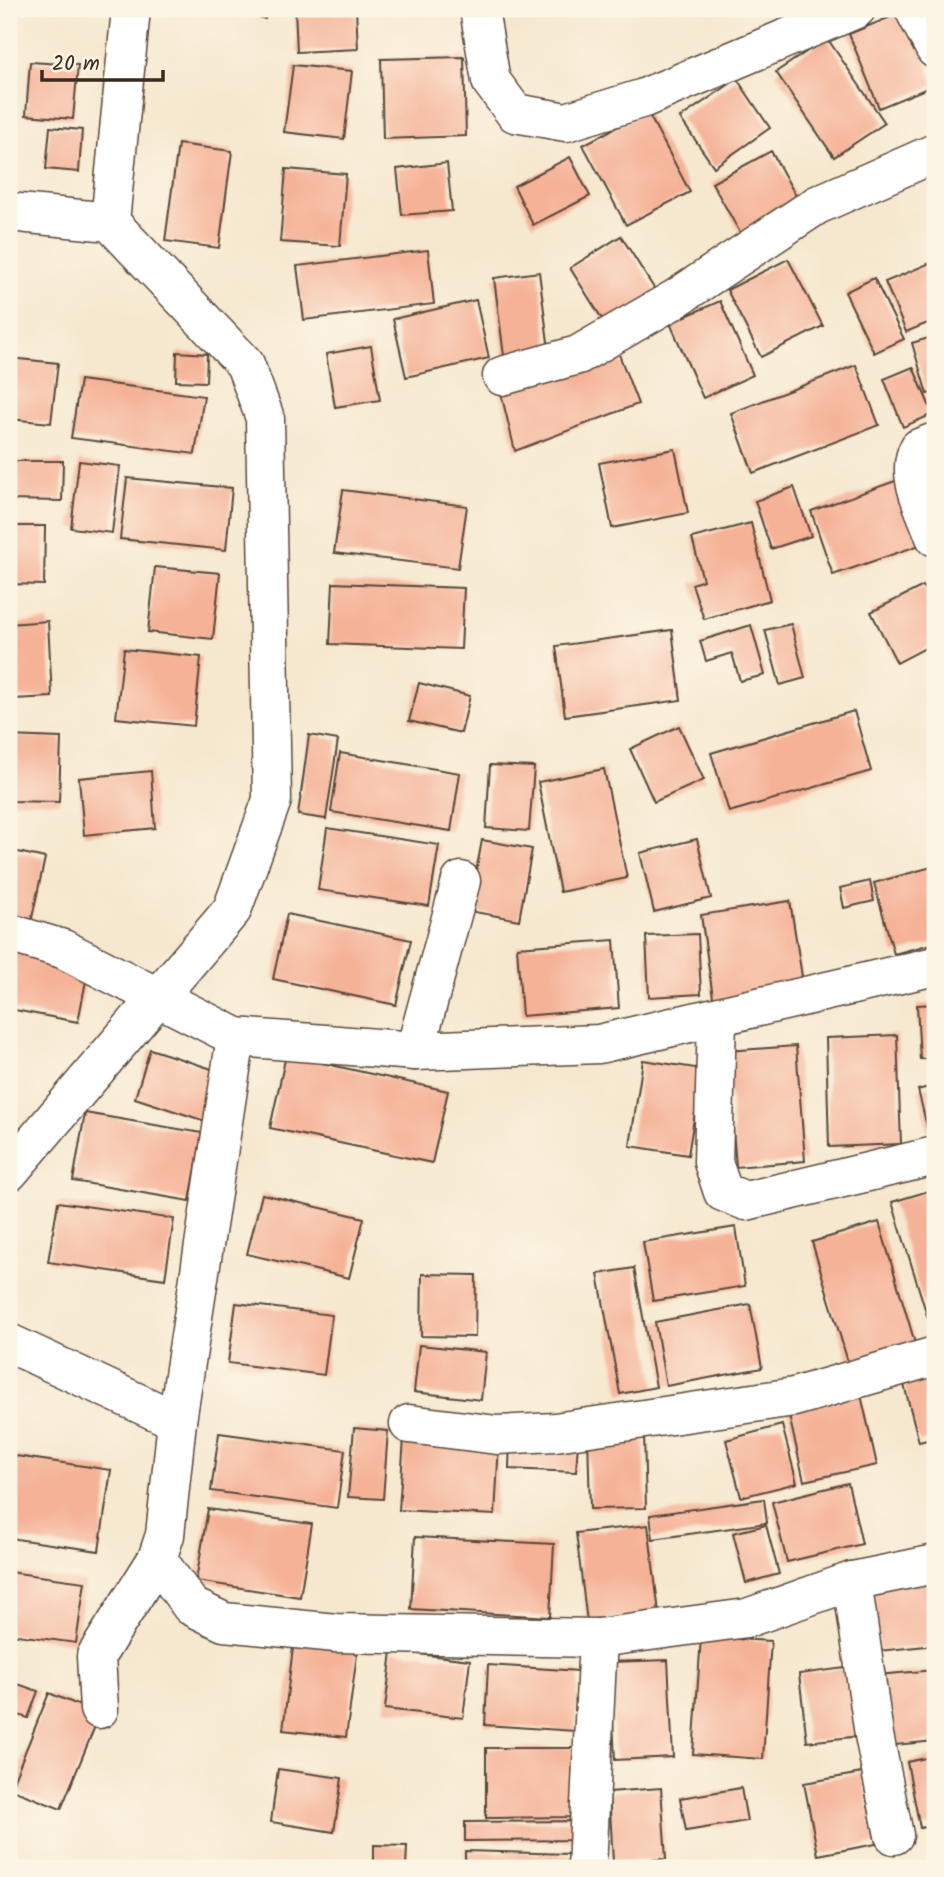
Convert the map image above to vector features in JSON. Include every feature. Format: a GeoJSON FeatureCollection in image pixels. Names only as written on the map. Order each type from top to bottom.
{"type":"FeatureCollection","features":[{"type":"Feature","properties":{"kind":"street"},"geometry":{"type":"LineString","coordinates":[[110,222],[131,9]]}},
{"type":"Feature","properties":{"kind":"street"},"geometry":{"type":"LineString","coordinates":[[479,9],[491,81],[515,113],[566,122],[644,98],[856,9]]}},
{"type":"Feature","properties":{"kind":"street"},"geometry":{"type":"LineString","coordinates":[[914,9],[935,49]]}},
{"type":"Feature","properties":{"kind":"street"},"geometry":{"type":"LineString","coordinates":[[502,376],[578,355],[675,299],[817,205],[935,153]]}},
{"type":"Feature","properties":{"kind":"street"},"geometry":{"type":"LineString","coordinates":[[9,212],[110,222],[245,364],[265,418],[272,800],[232,910],[9,1172]]}},
{"type":"Feature","properties":{"kind":"street"},"geometry":{"type":"LineString","coordinates":[[935,442],[919,448],[914,458],[913,472],[935,537]]}},
{"type":"Feature","properties":{"kind":"street"},"geometry":{"type":"LineString","coordinates":[[415,1051],[461,881]]}},
{"type":"Feature","properties":{"kind":"street"},"geometry":{"type":"LineString","coordinates":[[9,933],[63,949],[236,1037],[415,1051],[599,1044],[935,966]]}},
{"type":"Feature","properties":{"kind":"street"},"geometry":{"type":"LineString","coordinates":[[717,1018],[713,1162],[723,1192],[746,1201],[935,1156]]}},
{"type":"Feature","properties":{"kind":"street"},"geometry":{"type":"LineString","coordinates":[[99,1709],[96,1656],[157,1559],[165,1535],[177,1421],[186,1381],[236,1037]]}},
{"type":"Feature","properties":{"kind":"street"},"geometry":{"type":"LineString","coordinates":[[9,1343],[177,1421]]}},
{"type":"Feature","properties":{"kind":"street"},"geometry":{"type":"LineString","coordinates":[[409,1424],[497,1435],[555,1432],[794,1397],[935,1356]]}},
{"type":"Feature","properties":{"kind":"street"},"geometry":{"type":"LineString","coordinates":[[157,1559],[191,1606],[224,1622],[336,1633],[598,1638],[747,1618],[852,1581],[935,1564]]}},
{"type":"Feature","properties":{"kind":"street"},"geometry":{"type":"LineString","coordinates":[[852,1581],[874,1735],[894,1835]]}},
{"type":"Feature","properties":{"kind":"street"},"geometry":{"type":"LineString","coordinates":[[587,1868],[598,1638]]}},
{"type":"Feature","properties":{"kind":"building"},"geometry":{"type":"Polygon","coordinates":[[[235,9],[268,9],[265,19],[235,9]]]}},
{"type":"Feature","properties":{"kind":"building"},"geometry":{"type":"Polygon","coordinates":[[[295,9],[356,9],[358,49],[297,52],[295,9]]]}},
{"type":"Feature","properties":{"kind":"building"},"geometry":{"type":"Polygon","coordinates":[[[905,11],[935,85],[879,108],[849,34],[905,11]]]}},
{"type":"Feature","properties":{"kind":"building"},"geometry":{"type":"Polygon","coordinates":[[[827,38],[885,123],[834,157],[776,72],[827,38]]]}},
{"type":"Feature","properties":{"kind":"building"},"geometry":{"type":"Polygon","coordinates":[[[464,57],[466,136],[383,139],[381,59],[464,57]]]}},
{"type":"Feature","properties":{"kind":"building"},"geometry":{"type":"Polygon","coordinates":[[[30,62],[78,65],[73,119],[26,115],[30,62]]]}},
{"type":"Feature","properties":{"kind":"building"},"geometry":{"type":"Polygon","coordinates":[[[293,65],[352,71],[344,139],[284,132],[293,65]]]}},
{"type":"Feature","properties":{"kind":"building"},"geometry":{"type":"Polygon","coordinates":[[[737,79],[770,128],[714,167],[680,118],[737,79]]]}},
{"type":"Feature","properties":{"kind":"building"},"geometry":{"type":"Polygon","coordinates":[[[647,111],[690,192],[626,225],[583,145],[647,111]]]}},
{"type":"Feature","properties":{"kind":"building"},"geometry":{"type":"Polygon","coordinates":[[[50,127],[82,130],[79,172],[46,169],[50,127]]]}},
{"type":"Feature","properties":{"kind":"building"},"geometry":{"type":"Polygon","coordinates":[[[178,144],[232,151],[219,248],[165,241],[178,144]]]}},
{"type":"Feature","properties":{"kind":"building"},"geometry":{"type":"Polygon","coordinates":[[[771,151],[801,205],[743,238],[712,183],[771,151]]]}},
{"type":"Feature","properties":{"kind":"building"},"geometry":{"type":"Polygon","coordinates":[[[570,157],[590,196],[533,225],[514,186],[570,157]]]}},
{"type":"Feature","properties":{"kind":"building"},"geometry":{"type":"Polygon","coordinates":[[[447,163],[452,211],[402,215],[397,169],[447,163]]]}},
{"type":"Feature","properties":{"kind":"building"},"geometry":{"type":"Polygon","coordinates":[[[286,169],[346,174],[340,246],[280,242],[286,169]]]}},
{"type":"Feature","properties":{"kind":"building"},"geometry":{"type":"Polygon","coordinates":[[[621,236],[657,293],[606,325],[570,268],[621,236]]]}},
{"type":"Feature","properties":{"kind":"building"},"geometry":{"type":"Polygon","coordinates":[[[428,250],[434,304],[304,320],[297,266],[428,250]]]}},
{"type":"Feature","properties":{"kind":"building"},"geometry":{"type":"Polygon","coordinates":[[[788,259],[823,326],[761,357],[727,290],[788,259]]]}},
{"type":"Feature","properties":{"kind":"building"},"geometry":{"type":"Polygon","coordinates":[[[930,263],[935,276],[935,320],[906,332],[885,282],[930,263]]]}},
{"type":"Feature","properties":{"kind":"building"},"geometry":{"type":"Polygon","coordinates":[[[539,272],[549,350],[504,356],[494,278],[539,272]]]}},
{"type":"Feature","properties":{"kind":"building"},"geometry":{"type":"Polygon","coordinates":[[[874,278],[904,339],[874,353],[845,292],[874,278]]]}},
{"type":"Feature","properties":{"kind":"building"},"geometry":{"type":"Polygon","coordinates":[[[476,300],[489,358],[406,377],[393,319],[476,300]]]}},
{"type":"Feature","properties":{"kind":"building"},"geometry":{"type":"Polygon","coordinates":[[[720,301],[753,375],[703,398],[670,323],[720,301]]]}},
{"type":"Feature","properties":{"kind":"building"},"geometry":{"type":"Polygon","coordinates":[[[935,336],[935,392],[927,394],[912,343],[935,336]]]}},
{"type":"Feature","properties":{"kind":"building"},"geometry":{"type":"Polygon","coordinates":[[[371,346],[380,400],[335,407],[326,354],[371,346]]]}},
{"type":"Feature","properties":{"kind":"building"},"geometry":{"type":"Polygon","coordinates":[[[617,349],[638,404],[515,451],[499,385],[617,349]]]}},
{"type":"Feature","properties":{"kind":"building"},"geometry":{"type":"Polygon","coordinates":[[[177,352],[207,354],[206,382],[176,381],[177,352]]]}},
{"type":"Feature","properties":{"kind":"building"},"geometry":{"type":"Polygon","coordinates":[[[9,358],[58,363],[51,423],[9,419],[9,358]]]}},
{"type":"Feature","properties":{"kind":"building"},"geometry":{"type":"Polygon","coordinates":[[[856,365],[879,425],[753,473],[731,413],[856,365]]]}},
{"type":"Feature","properties":{"kind":"building"},"geometry":{"type":"Polygon","coordinates":[[[913,367],[933,414],[903,427],[884,379],[913,367]]]}},
{"type":"Feature","properties":{"kind":"building"},"geometry":{"type":"Polygon","coordinates":[[[80,380],[204,396],[195,454],[71,438],[80,380]]]}},
{"type":"Feature","properties":{"kind":"building"},"geometry":{"type":"Polygon","coordinates":[[[675,449],[688,513],[612,528],[599,463],[675,449]]]}},
{"type":"Feature","properties":{"kind":"building"},"geometry":{"type":"Polygon","coordinates":[[[9,461],[63,461],[62,501],[9,500],[9,461]]]}},
{"type":"Feature","properties":{"kind":"building"},"geometry":{"type":"Polygon","coordinates":[[[79,461],[120,466],[112,533],[71,528],[79,461]]]}},
{"type":"Feature","properties":{"kind":"building"},"geometry":{"type":"Polygon","coordinates":[[[127,478],[232,488],[226,550],[120,539],[127,478]]]}},
{"type":"Feature","properties":{"kind":"building"},"geometry":{"type":"Polygon","coordinates":[[[898,480],[920,545],[833,575],[811,511],[898,480]]]}},
{"type":"Feature","properties":{"kind":"building"},"geometry":{"type":"Polygon","coordinates":[[[794,487],[811,536],[771,549],[755,501],[794,487]]]}},
{"type":"Feature","properties":{"kind":"building"},"geometry":{"type":"Polygon","coordinates":[[[343,490],[467,506],[458,568],[334,553],[343,490]]]}},
{"type":"Feature","properties":{"kind":"building"},"geometry":{"type":"Polygon","coordinates":[[[751,523],[770,600],[704,619],[692,584],[703,580],[692,538],[751,523]]]}},
{"type":"Feature","properties":{"kind":"building"},"geometry":{"type":"Polygon","coordinates":[[[9,526],[45,526],[44,585],[9,584],[9,526]]]}},
{"type":"Feature","properties":{"kind":"building"},"geometry":{"type":"Polygon","coordinates":[[[155,567],[220,573],[213,639],[148,632],[155,567]]]}},
{"type":"Feature","properties":{"kind":"building"},"geometry":{"type":"Polygon","coordinates":[[[333,583],[464,588],[461,649],[330,644],[333,583]]]}},
{"type":"Feature","properties":{"kind":"building"},"geometry":{"type":"Polygon","coordinates":[[[923,586],[935,609],[935,643],[897,663],[871,612],[923,586]]]}},
{"type":"Feature","properties":{"kind":"building"},"geometry":{"type":"Polygon","coordinates":[[[48,621],[52,697],[13,699],[9,624],[48,621]]]}},
{"type":"Feature","properties":{"kind":"building"},"geometry":{"type":"Polygon","coordinates":[[[791,624],[805,678],[780,685],[765,630],[791,624]]]}},
{"type":"Feature","properties":{"kind":"building"},"geometry":{"type":"Polygon","coordinates":[[[751,625],[765,675],[740,681],[732,653],[706,661],[700,641],[751,625]]]}},
{"type":"Feature","properties":{"kind":"building"},"geometry":{"type":"Polygon","coordinates":[[[672,630],[681,700],[565,716],[556,646],[672,630]]]}},
{"type":"Feature","properties":{"kind":"building"},"geometry":{"type":"Polygon","coordinates":[[[124,649],[201,657],[194,726],[116,718],[124,649]]]}},
{"type":"Feature","properties":{"kind":"building"},"geometry":{"type":"Polygon","coordinates":[[[419,683],[470,696],[461,733],[409,721],[419,683]]]}},
{"type":"Feature","properties":{"kind":"building"},"geometry":{"type":"Polygon","coordinates":[[[854,711],[871,771],[729,812],[711,753],[854,711]]]}},
{"type":"Feature","properties":{"kind":"building"},"geometry":{"type":"Polygon","coordinates":[[[679,726],[704,780],[654,802],[630,749],[679,726]]]}},
{"type":"Feature","properties":{"kind":"building"},"geometry":{"type":"Polygon","coordinates":[[[309,735],[338,740],[326,819],[298,815],[309,735]]]}},
{"type":"Feature","properties":{"kind":"building"},"geometry":{"type":"Polygon","coordinates":[[[9,736],[61,738],[59,802],[9,801],[9,736]]]}},
{"type":"Feature","properties":{"kind":"building"},"geometry":{"type":"Polygon","coordinates":[[[340,753],[460,773],[451,831],[331,812],[340,753]]]}},
{"type":"Feature","properties":{"kind":"building"},"geometry":{"type":"Polygon","coordinates":[[[490,765],[534,767],[529,831],[486,828],[490,765]]]}},
{"type":"Feature","properties":{"kind":"building"},"geometry":{"type":"Polygon","coordinates":[[[604,769],[627,878],[560,892],[538,782],[604,769]]]}},
{"type":"Feature","properties":{"kind":"building"},"geometry":{"type":"Polygon","coordinates":[[[151,771],[155,828],[84,835],[79,778],[151,771]]]}},
{"type":"Feature","properties":{"kind":"building"},"geometry":{"type":"Polygon","coordinates":[[[327,828],[439,845],[429,906],[318,890],[327,828]]]}},
{"type":"Feature","properties":{"kind":"building"},"geometry":{"type":"Polygon","coordinates":[[[697,839],[711,898],[654,912],[640,853],[697,839]]]}},
{"type":"Feature","properties":{"kind":"building"},"geometry":{"type":"Polygon","coordinates":[[[482,840],[532,849],[519,920],[469,911],[482,840]]]}},
{"type":"Feature","properties":{"kind":"building"},"geometry":{"type":"Polygon","coordinates":[[[9,850],[45,858],[31,922],[9,917],[9,850]]]}},
{"type":"Feature","properties":{"kind":"building"},"geometry":{"type":"Polygon","coordinates":[[[935,866],[935,943],[894,954],[874,883],[935,866]]]}},
{"type":"Feature","properties":{"kind":"building"},"geometry":{"type":"Polygon","coordinates":[[[870,881],[874,901],[844,908],[840,888],[870,881]]]}},
{"type":"Feature","properties":{"kind":"building"},"geometry":{"type":"Polygon","coordinates":[[[790,901],[804,989],[714,1004],[701,915],[790,901]]]}},
{"type":"Feature","properties":{"kind":"building"},"geometry":{"type":"Polygon","coordinates":[[[287,914],[411,940],[396,1005],[273,979],[287,914]]]}},
{"type":"Feature","properties":{"kind":"building"},"geometry":{"type":"Polygon","coordinates":[[[698,934],[701,994],[649,997],[646,936],[698,934]]]}},
{"type":"Feature","properties":{"kind":"building"},"geometry":{"type":"Polygon","coordinates":[[[614,940],[619,1008],[522,1016],[517,947],[614,940]]]}},
{"type":"Feature","properties":{"kind":"building"},"geometry":{"type":"Polygon","coordinates":[[[9,950],[89,965],[78,1022],[9,1009],[9,950]]]}},
{"type":"Feature","properties":{"kind":"building"},"geometry":{"type":"Polygon","coordinates":[[[935,1004],[935,1059],[920,1059],[917,1005],[935,1004]]]}},
{"type":"Feature","properties":{"kind":"building"},"geometry":{"type":"Polygon","coordinates":[[[897,1035],[901,1144],[829,1147],[826,1038],[897,1035]]]}},
{"type":"Feature","properties":{"kind":"building"},"geometry":{"type":"Polygon","coordinates":[[[796,1046],[805,1161],[736,1167],[727,1051],[796,1046]]]}},
{"type":"Feature","properties":{"kind":"building"},"geometry":{"type":"Polygon","coordinates":[[[150,1049],[221,1072],[205,1121],[135,1098],[150,1049]]]}},
{"type":"Feature","properties":{"kind":"building"},"geometry":{"type":"Polygon","coordinates":[[[286,1055],[448,1091],[432,1163],[270,1128],[286,1055]]]}},
{"type":"Feature","properties":{"kind":"building"},"geometry":{"type":"Polygon","coordinates":[[[643,1060],[702,1069],[688,1155],[630,1146],[643,1060]]]}},
{"type":"Feature","properties":{"kind":"building"},"geometry":{"type":"Polygon","coordinates":[[[935,1085],[935,1147],[932,1147],[918,1090],[935,1085]]]}},
{"type":"Feature","properties":{"kind":"building"},"geometry":{"type":"Polygon","coordinates":[[[85,1113],[202,1133],[190,1201],[73,1181],[85,1113]]]}},
{"type":"Feature","properties":{"kind":"building"},"geometry":{"type":"Polygon","coordinates":[[[935,1189],[935,1341],[892,1202],[935,1189]]]}},
{"type":"Feature","properties":{"kind":"building"},"geometry":{"type":"Polygon","coordinates":[[[262,1194],[364,1218],[349,1278],[247,1254],[262,1194]]]}},
{"type":"Feature","properties":{"kind":"building"},"geometry":{"type":"Polygon","coordinates":[[[58,1202],[174,1219],[165,1279],[48,1262],[58,1202]]]}},
{"type":"Feature","properties":{"kind":"building"},"geometry":{"type":"Polygon","coordinates":[[[879,1222],[915,1343],[848,1362],[812,1242],[879,1222]]]}},
{"type":"Feature","properties":{"kind":"building"},"geometry":{"type":"Polygon","coordinates":[[[736,1227],[745,1286],[653,1301],[643,1242],[736,1227]]]}},
{"type":"Feature","properties":{"kind":"building"},"geometry":{"type":"Polygon","coordinates":[[[634,1268],[656,1387],[620,1394],[598,1274],[634,1268]]]}},
{"type":"Feature","properties":{"kind":"building"},"geometry":{"type":"Polygon","coordinates":[[[422,1274],[476,1275],[475,1337],[421,1336],[422,1274]]]}},
{"type":"Feature","properties":{"kind":"building"},"geometry":{"type":"Polygon","coordinates":[[[236,1303],[332,1315],[324,1375],[228,1363],[236,1303]]]}},
{"type":"Feature","properties":{"kind":"building"},"geometry":{"type":"Polygon","coordinates":[[[750,1304],[762,1368],[666,1386],[655,1322],[750,1304]]]}},
{"type":"Feature","properties":{"kind":"building"},"geometry":{"type":"Polygon","coordinates":[[[419,1345],[486,1352],[481,1400],[414,1392],[419,1345]]]}},
{"type":"Feature","properties":{"kind":"building"},"geometry":{"type":"Polygon","coordinates":[[[935,1368],[935,1438],[919,1442],[902,1377],[935,1368]]]}},
{"type":"Feature","properties":{"kind":"building"},"geometry":{"type":"Polygon","coordinates":[[[861,1395],[877,1465],[804,1481],[788,1411],[861,1395]]]}},
{"type":"Feature","properties":{"kind":"building"},"geometry":{"type":"Polygon","coordinates":[[[782,1425],[797,1483],[741,1497],[726,1440],[782,1425]]]}},
{"type":"Feature","properties":{"kind":"building"},"geometry":{"type":"Polygon","coordinates":[[[354,1428],[388,1431],[383,1499],[348,1497],[354,1428]]]}},
{"type":"Feature","properties":{"kind":"building"},"geometry":{"type":"Polygon","coordinates":[[[219,1433],[345,1450],[337,1508],[211,1491],[219,1433]]]}},
{"type":"Feature","properties":{"kind":"building"},"geometry":{"type":"Polygon","coordinates":[[[644,1434],[646,1508],[590,1509],[588,1435],[644,1434]]]}},
{"type":"Feature","properties":{"kind":"building"},"geometry":{"type":"Polygon","coordinates":[[[404,1438],[499,1443],[495,1515],[399,1510],[404,1438]]]}},
{"type":"Feature","properties":{"kind":"building"},"geometry":{"type":"Polygon","coordinates":[[[510,1439],[578,1442],[576,1472],[509,1469],[510,1439]]]}},
{"type":"Feature","properties":{"kind":"building"},"geometry":{"type":"Polygon","coordinates":[[[9,1455],[111,1470],[99,1551],[9,1538],[9,1455]]]}},
{"type":"Feature","properties":{"kind":"building"},"geometry":{"type":"Polygon","coordinates":[[[848,1483],[862,1544],[787,1562],[772,1502],[848,1483]]]}},
{"type":"Feature","properties":{"kind":"building"},"geometry":{"type":"Polygon","coordinates":[[[764,1499],[767,1523],[653,1539],[650,1515],[764,1499]]]}},
{"type":"Feature","properties":{"kind":"building"},"geometry":{"type":"Polygon","coordinates":[[[208,1509],[312,1524],[300,1597],[196,1581],[208,1509]]]}},
{"type":"Feature","properties":{"kind":"building"},"geometry":{"type":"Polygon","coordinates":[[[648,1525],[659,1613],[587,1622],[576,1533],[648,1525]]]}},
{"type":"Feature","properties":{"kind":"building"},"geometry":{"type":"Polygon","coordinates":[[[766,1525],[779,1574],[746,1583],[733,1533],[766,1525]]]}},
{"type":"Feature","properties":{"kind":"building"},"geometry":{"type":"Polygon","coordinates":[[[415,1537],[554,1544],[550,1617],[411,1609],[415,1537]]]}},
{"type":"Feature","properties":{"kind":"building"},"geometry":{"type":"Polygon","coordinates":[[[9,1572],[85,1582],[76,1643],[9,1634],[9,1572]]]}},
{"type":"Feature","properties":{"kind":"building"},"geometry":{"type":"Polygon","coordinates":[[[935,1574],[935,1645],[879,1651],[872,1581],[935,1574]]]}},
{"type":"Feature","properties":{"kind":"building"},"geometry":{"type":"Polygon","coordinates":[[[701,1637],[771,1641],[763,1759],[693,1754],[701,1637]]]}},
{"type":"Feature","properties":{"kind":"building"},"geometry":{"type":"Polygon","coordinates":[[[294,1639],[358,1647],[346,1737],[283,1730],[294,1639]]]}},
{"type":"Feature","properties":{"kind":"building"},"geometry":{"type":"Polygon","coordinates":[[[392,1651],[470,1660],[463,1718],[385,1709],[392,1651]]]}},
{"type":"Feature","properties":{"kind":"building"},"geometry":{"type":"Polygon","coordinates":[[[668,1660],[673,1757],[615,1760],[610,1662],[668,1660]]]}},
{"type":"Feature","properties":{"kind":"building"},"geometry":{"type":"Polygon","coordinates":[[[488,1665],[579,1671],[575,1731],[485,1725],[488,1665]]]}},
{"type":"Feature","properties":{"kind":"building"},"geometry":{"type":"Polygon","coordinates":[[[852,1667],[860,1736],[807,1742],[799,1674],[852,1667]]]}},
{"type":"Feature","properties":{"kind":"building"},"geometry":{"type":"Polygon","coordinates":[[[935,1670],[935,1741],[885,1746],[877,1675],[935,1670]]]}},
{"type":"Feature","properties":{"kind":"building"},"geometry":{"type":"Polygon","coordinates":[[[9,1681],[38,1691],[28,1718],[9,1712],[9,1681]]]}},
{"type":"Feature","properties":{"kind":"building"},"geometry":{"type":"Polygon","coordinates":[[[49,1693],[100,1714],[61,1809],[10,1789],[49,1693]]]}},
{"type":"Feature","properties":{"kind":"building"},"geometry":{"type":"Polygon","coordinates":[[[486,1748],[574,1748],[574,1817],[486,1818],[486,1748]]]}},
{"type":"Feature","properties":{"kind":"building"},"geometry":{"type":"Polygon","coordinates":[[[935,1756],[935,1825],[920,1828],[907,1762],[935,1756]]]}},
{"type":"Feature","properties":{"kind":"building"},"geometry":{"type":"Polygon","coordinates":[[[278,1769],[342,1778],[334,1832],[271,1822],[278,1769]]]}},
{"type":"Feature","properties":{"kind":"building"},"geometry":{"type":"Polygon","coordinates":[[[862,1773],[876,1844],[818,1855],[804,1783],[862,1773]]]}},
{"type":"Feature","properties":{"kind":"building"},"geometry":{"type":"Polygon","coordinates":[[[661,1788],[666,1859],[613,1862],[609,1792],[661,1788]]]}},
{"type":"Feature","properties":{"kind":"building"},"geometry":{"type":"Polygon","coordinates":[[[741,1788],[747,1821],[686,1831],[680,1798],[741,1788]]]}},
{"type":"Feature","properties":{"kind":"building"},"geometry":{"type":"Polygon","coordinates":[[[576,1821],[577,1840],[465,1841],[465,1822],[576,1821]]]}},
{"type":"Feature","properties":{"kind":"building"},"geometry":{"type":"Polygon","coordinates":[[[374,1845],[407,1846],[406,1868],[374,1868],[374,1845]]]}},
{"type":"Feature","properties":{"kind":"building"},"geometry":{"type":"Polygon","coordinates":[[[465,1851],[570,1854],[570,1868],[465,1868],[465,1851]]]}}]}
